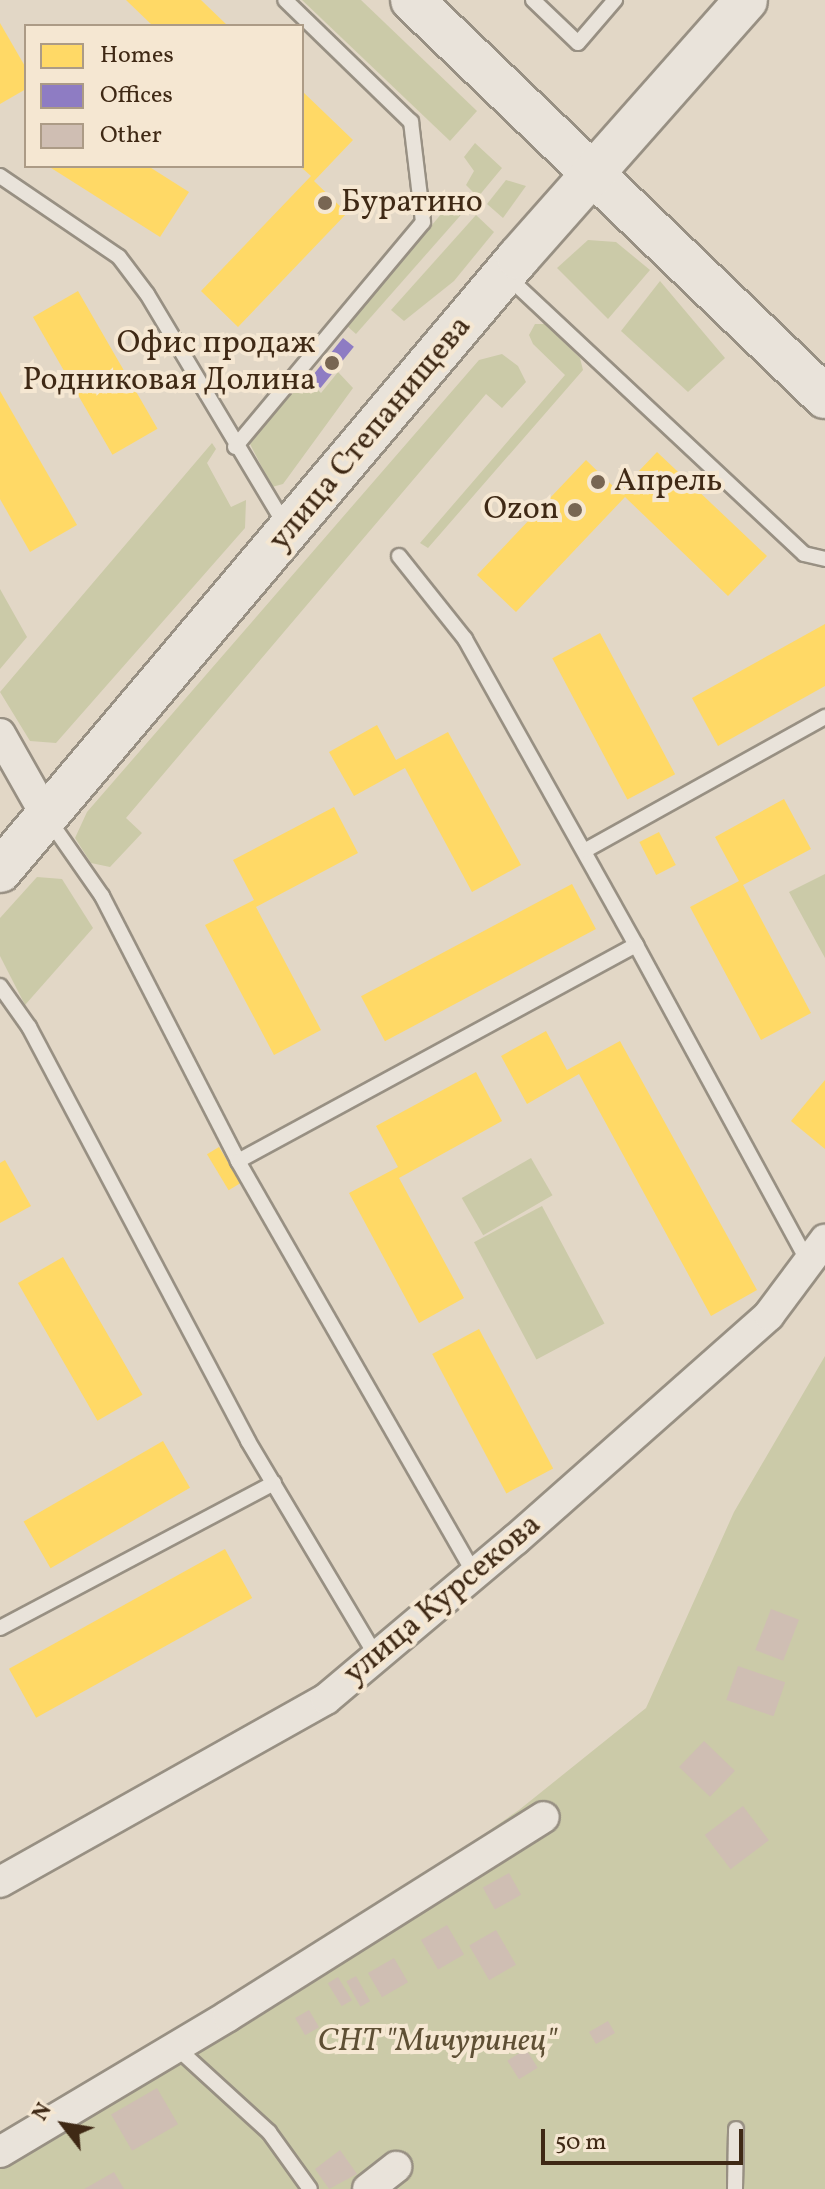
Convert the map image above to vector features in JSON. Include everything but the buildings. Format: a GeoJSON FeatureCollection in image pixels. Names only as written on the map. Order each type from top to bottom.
{"type":"FeatureCollection","features":[{"type":"Feature","properties":{"kind":"street"},"geometry":{"type":"LineString","coordinates":[[412,0],[825,397]]}},
{"type":"Feature","properties":{"kind":"street","name":"улица Степанищева"},"geometry":{"type":"LineString","coordinates":[[0,871],[505,274],[746,0]]}},
{"type":"Feature","properties":{"kind":"street"},"geometry":{"type":"LineString","coordinates":[[0,734],[47,817]]}},
{"type":"Feature","properties":{"kind":"street","name":"улица Курсекова"},"geometry":{"type":"LineString","coordinates":[[0,1882],[326,1699],[475,1575],[769,1315],[817,1252]]}},
{"type":"Feature","properties":{"kind":"street"},"geometry":{"type":"LineString","coordinates":[[0,2152],[177,2047],[544,1817]]}},
{"type":"Feature","properties":{"kind":"street"},"geometry":{"type":"LineString","coordinates":[[368,2189],[396,2167]]}},
{"type":"Feature","properties":{"kind":"lane"},"geometry":{"type":"LineString","coordinates":[[235,447],[423,222],[411,122],[285,0]]}},
{"type":"Feature","properties":{"kind":"lane"},"geometry":{"type":"LineString","coordinates":[[533,0],[578,43],[615,0]]}},
{"type":"Feature","properties":{"kind":"lane"},"geometry":{"type":"LineString","coordinates":[[0,176],[119,257],[147,294],[235,447],[289,531]]}},
{"type":"Feature","properties":{"kind":"lane"},"geometry":{"type":"LineString","coordinates":[[505,274],[804,554],[825,559]]}},
{"type":"Feature","properties":{"kind":"lane"},"geometry":{"type":"LineString","coordinates":[[399,556],[465,639],[586,850],[636,945],[817,1252]]}},
{"type":"Feature","properties":{"kind":"lane"},"geometry":{"type":"LineString","coordinates":[[586,850],[825,717]]}},
{"type":"Feature","properties":{"kind":"lane"},"geometry":{"type":"LineString","coordinates":[[47,817],[102,896],[238,1161],[475,1575]]}},
{"type":"Feature","properties":{"kind":"lane"},"geometry":{"type":"LineString","coordinates":[[238,1161],[636,945]]}},
{"type":"Feature","properties":{"kind":"lane"},"geometry":{"type":"LineString","coordinates":[[0,986],[29,1027],[145,1253],[274,1483],[376,1656]]}},
{"type":"Feature","properties":{"kind":"lane"},"geometry":{"type":"LineString","coordinates":[[0,1628],[274,1483]]}},
{"type":"Feature","properties":{"kind":"lane"},"geometry":{"type":"LineString","coordinates":[[177,2047],[269,2132],[310,2189]]}},
{"type":"Feature","properties":{"kind":"lane"},"geometry":{"type":"LineString","coordinates":[[735,2189],[736,2129]]}},
{"type":"Feature","properties":{"kind":"green space"},"geometry":{"type":"Polygon","coordinates":[[[302,0],[361,0],[477,111],[450,141],[302,0]]]}},
{"type":"Feature","properties":{"kind":"green space"},"geometry":{"type":"Polygon","coordinates":[[[475,143],[502,168],[478,197],[466,185],[474,171],[464,157],[475,143]]]}},
{"type":"Feature","properties":{"kind":"green space"},"geometry":{"type":"Polygon","coordinates":[[[506,180],[526,186],[503,218],[487,204],[506,180]]]}},
{"type":"Feature","properties":{"kind":"green space"},"geometry":{"type":"Polygon","coordinates":[[[453,200],[467,208],[356,334],[347,326],[453,200]]]}},
{"type":"Feature","properties":{"kind":"green space"},"geometry":{"type":"Polygon","coordinates":[[[476,215],[494,232],[454,281],[404,321],[391,310],[476,215]]]}},
{"type":"Feature","properties":{"kind":"green space"},"geometry":{"type":"Polygon","coordinates":[[[588,240],[616,242],[650,270],[608,319],[557,268],[588,240]]]}},
{"type":"Feature","properties":{"kind":"green space"},"geometry":{"type":"Polygon","coordinates":[[[660,281],[725,358],[688,392],[621,331],[660,281]]]}},
{"type":"Feature","properties":{"kind":"green space"},"geometry":{"type":"Polygon","coordinates":[[[535,324],[545,324],[580,358],[583,370],[428,548],[420,543],[565,375],[533,344],[529,335],[535,324]]]}},
{"type":"Feature","properties":{"kind":"green space"},"geometry":{"type":"Polygon","coordinates":[[[502,354],[518,366],[526,382],[502,408],[486,394],[126,818],[142,833],[110,867],[91,863],[75,838],[87,812],[479,360],[502,354]]]}},
{"type":"Feature","properties":{"kind":"green space"},"geometry":{"type":"Polygon","coordinates":[[[338,372],[353,388],[283,484],[272,487],[250,444],[304,376],[321,393],[338,372]]]}},
{"type":"Feature","properties":{"kind":"green space"},"geometry":{"type":"Polygon","coordinates":[[[212,443],[216,449],[207,463],[231,507],[246,500],[245,528],[56,743],[30,741],[0,692],[212,443]]]}},
{"type":"Feature","properties":{"kind":"green space"},"geometry":{"type":"Polygon","coordinates":[[[0,589],[27,637],[0,669],[0,589]]]}},
{"type":"Feature","properties":{"kind":"green space"},"geometry":{"type":"Polygon","coordinates":[[[825,874],[825,958],[789,892],[825,874]]]}},
{"type":"Feature","properties":{"kind":"green space"},"geometry":{"type":"Polygon","coordinates":[[[37,877],[62,879],[93,928],[25,1005],[0,956],[0,918],[37,877]]]}},
{"type":"Feature","properties":{"kind":"green space"},"geometry":{"type":"Polygon","coordinates":[[[531,1158],[552,1195],[483,1235],[462,1198],[531,1158]]]}},
{"type":"Feature","properties":{"kind":"green space"},"geometry":{"type":"Polygon","coordinates":[[[542,1206],[604,1323],[536,1360],[474,1242],[542,1206]]]}},
{"type":"Feature","properties":{"kind":"green space","name":"СНТ \"Мичуринец\""},"geometry":{"type":"Polygon","coordinates":[[[825,1356],[825,2189],[0,2189],[0,2137],[386,1902],[519,1810],[646,1708],[734,1512],[825,1356]]]}},
{"type":"Feature","properties":{"kind":"place","name":"Буратино"},"geometry":{"type":"Point","coordinates":[325,203]}},
{"type":"Feature","properties":{"kind":"place","name":"Офис продаж Родниковая Долина"},"geometry":{"type":"Point","coordinates":[332,363]}},
{"type":"Feature","properties":{"kind":"place","name":"Апрель"},"geometry":{"type":"Point","coordinates":[598,482]}},
{"type":"Feature","properties":{"kind":"place","name":"Ozon"},"geometry":{"type":"Point","coordinates":[575,510]}}]}
